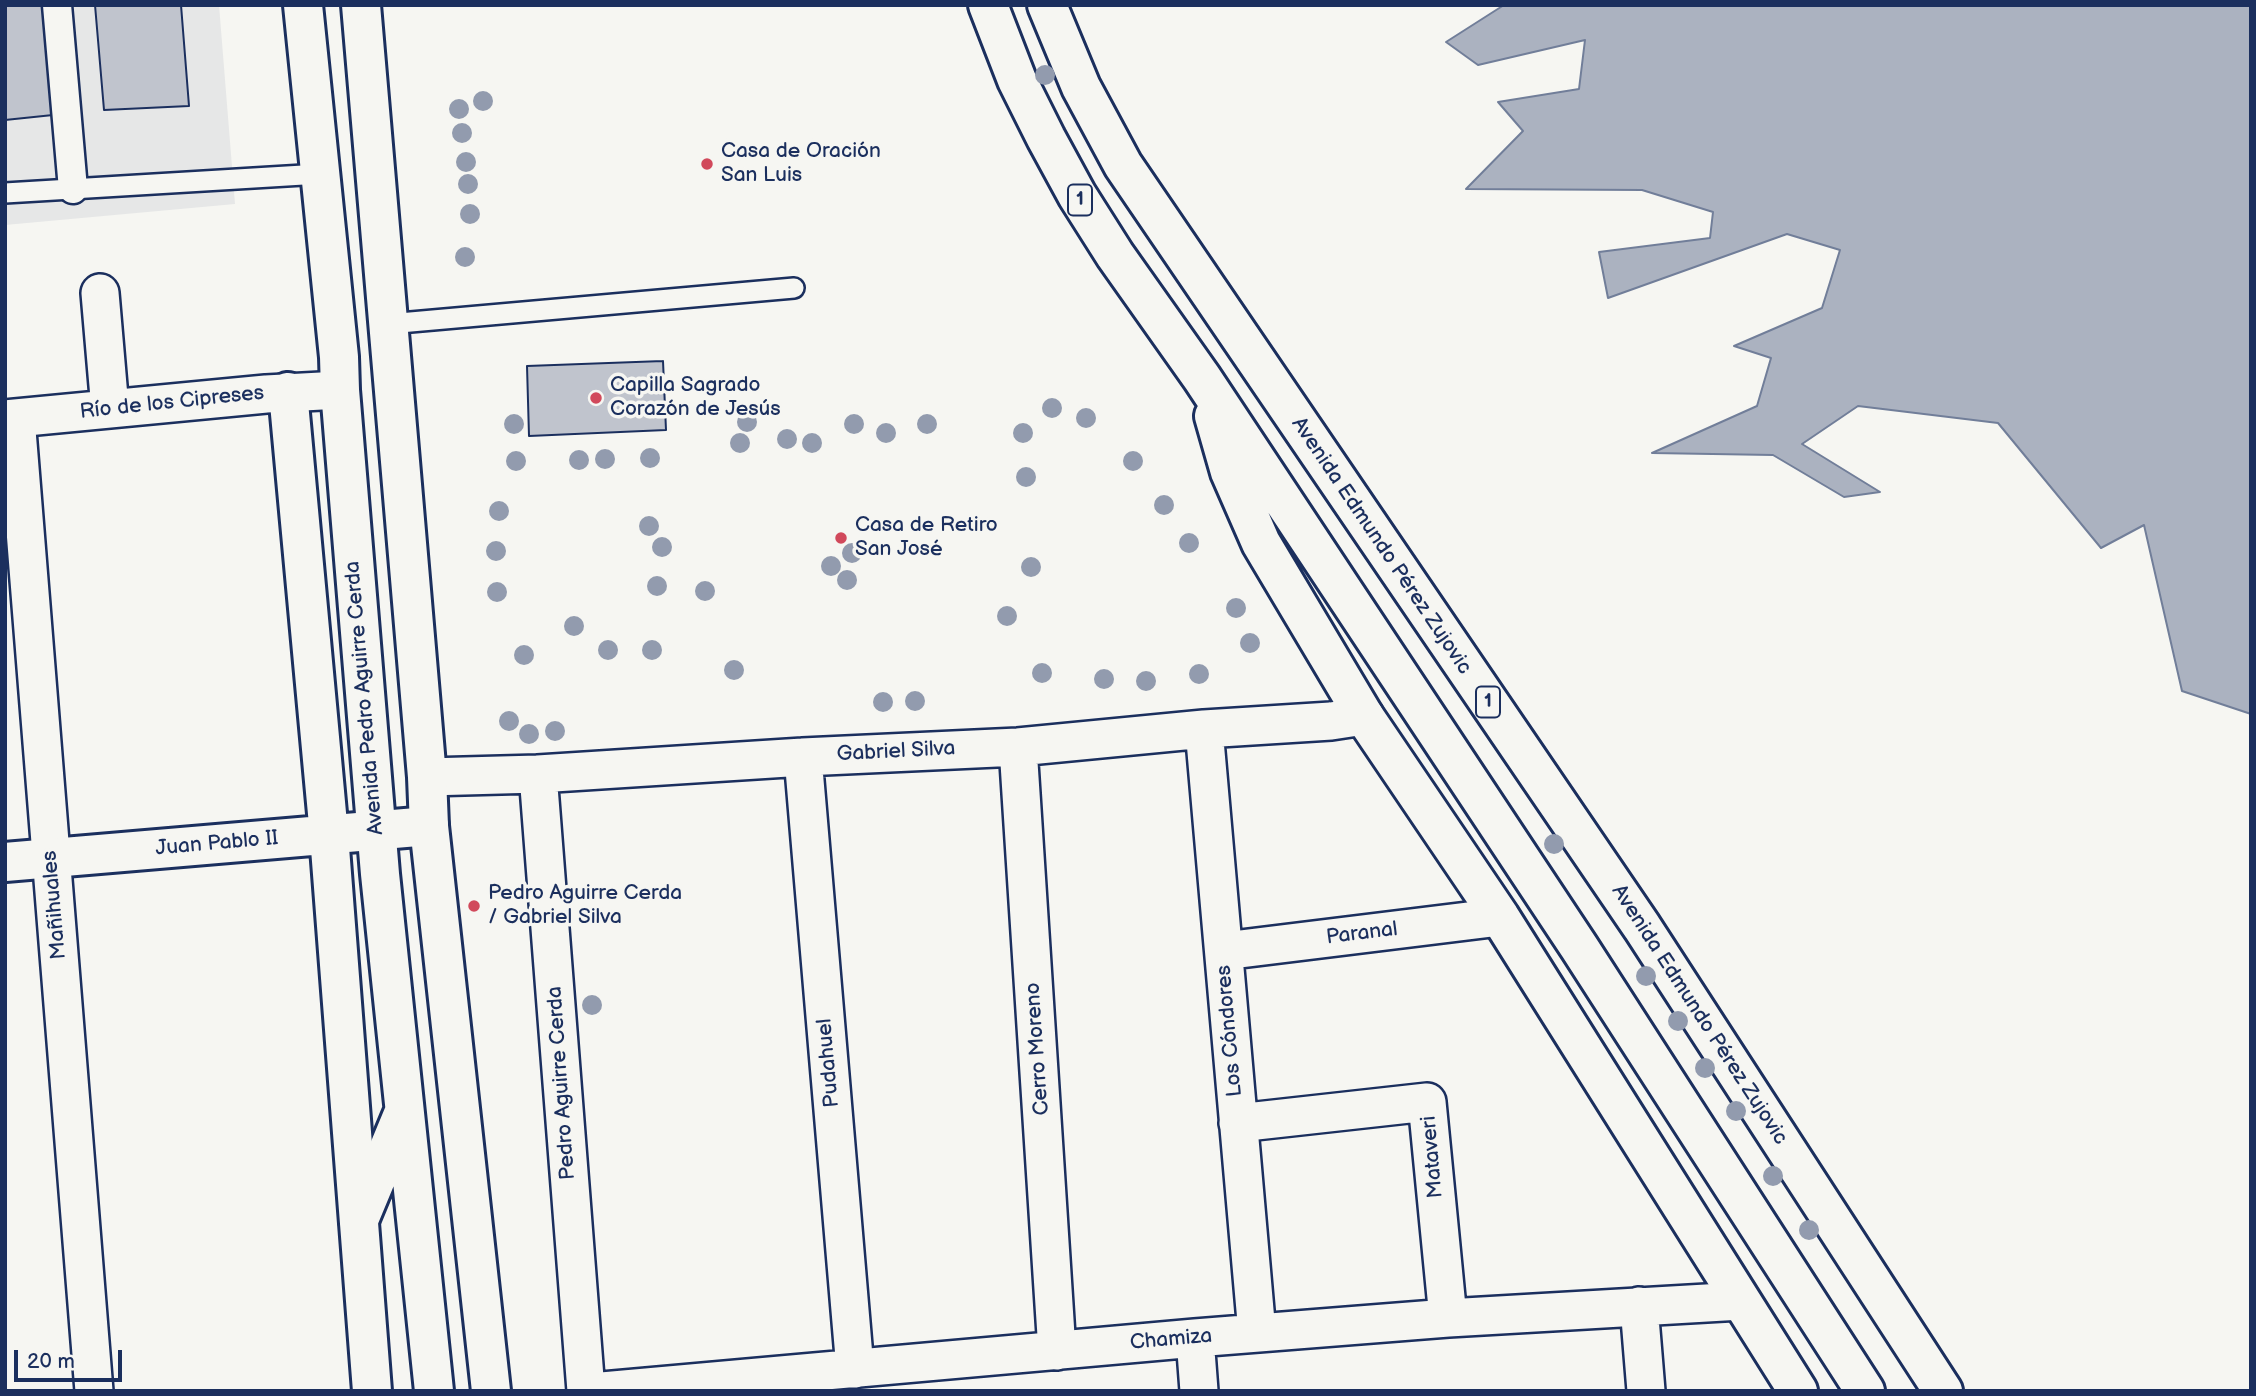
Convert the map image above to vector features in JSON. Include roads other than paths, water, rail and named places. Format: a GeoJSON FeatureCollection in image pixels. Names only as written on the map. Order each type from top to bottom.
{"type":"FeatureCollection","features":[{"type":"Feature","properties":{"kind":"main road","name":"Avenida Pedro Aguirre Cerda"},"geometry":{"type":"LineString","coordinates":[[303,5],[339,357],[376,831],[434,1391]]}},
{"type":"Feature","properties":{"kind":"main road"},"geometry":{"type":"LineString","coordinates":[[361,5],[429,826],[491,1391]]}},
{"type":"Feature","properties":{"kind":"main road","name":"1"},"geometry":{"type":"LineString","coordinates":[[988,5],[1017,79],[1077,195],[1115,255],[1202,377],[1579,947],[1865,1391]]}},
{"type":"Feature","properties":{"kind":"main road","name":"Avenida Edmundo Pérez Zujovic"},"geometry":{"type":"LineString","coordinates":[[1047,5],[1081,87],[1130,176],[1643,927],[1943,1391]]}},
{"type":"Feature","properties":{"kind":"main road"},"geometry":{"type":"LineString","coordinates":[[1202,377],[1230,472],[1261,543],[1364,716],[1500,917],[1798,1391]]}},
{"type":"Feature","properties":{"kind":"main road"},"geometry":{"type":"LineString","coordinates":[[288,392],[329,835],[372,1391]]}},
{"type":"Feature","properties":{"kind":"main road","name":"Juan Pablo II"},"geometry":{"type":"LineString","coordinates":[[5,862],[429,826]]}},
{"type":"Feature","properties":{"kind":"main road"},"geometry":{"type":"LineString","coordinates":[[359,1220],[405,1108]]}},
{"type":"Feature","properties":{"kind":"street"},"geometry":{"type":"LineString","coordinates":[[57,5],[73,189]]}},
{"type":"Feature","properties":{"kind":"street"},"geometry":{"type":"LineString","coordinates":[[100,293],[110,409]]}},
{"type":"Feature","properties":{"kind":"street","name":"Río de los Cipreses"},"geometry":{"type":"LineString","coordinates":[[11,419],[288,392],[340,390]]}},
{"type":"Feature","properties":{"kind":"street","name":"Mañihuales"},"geometry":{"type":"LineString","coordinates":[[11,419],[51,858],[94,1391]]}},
{"type":"Feature","properties":{"kind":"street","name":"Gabriel Silva"},"geometry":{"type":"LineString","coordinates":[[427,778],[538,775],[803,757],[1018,747],[1364,716]]}},
{"type":"Feature","properties":{"kind":"street","name":"Los Cóndores"},"geometry":{"type":"LineString","coordinates":[[1204,729],[1257,1333]]}},
{"type":"Feature","properties":{"kind":"street","name":"Cerro Moreno"},"geometry":{"type":"LineString","coordinates":[[1018,747],[1057,1351]]}},
{"type":"Feature","properties":{"kind":"street","name":"Pudahuel"},"geometry":{"type":"LineString","coordinates":[[803,757],[855,1369]]}},
{"type":"Feature","properties":{"kind":"street","name":"Pedro Aguirre Cerda"},"geometry":{"type":"LineString","coordinates":[[538,775],[586,1391]]}},
{"type":"Feature","properties":{"kind":"street","name":"Paranal"},"geometry":{"type":"LineString","coordinates":[[1224,951],[1500,917]]}},
{"type":"Feature","properties":{"kind":"street","name":"Mataveri"},"geometry":{"type":"LineString","coordinates":[[1238,1124],[1427,1102],[1448,1318]]}},
{"type":"Feature","properties":{"kind":"street","name":"Chamiza"},"geometry":{"type":"LineString","coordinates":[[602,1391],[1257,1333],[1448,1318],[1741,1301]]}},
{"type":"Feature","properties":{"kind":"street"},"geometry":{"type":"LineString","coordinates":[[1639,1306],[1646,1391]]}},
{"type":"Feature","properties":{"kind":"street"},"geometry":{"type":"LineString","coordinates":[[1195,1338],[1199,1391]]}},
{"type":"Feature","properties":{"kind":"lane"},"geometry":{"type":"LineString","coordinates":[[5,193],[320,174]]}},
{"type":"Feature","properties":{"kind":"lane"},"geometry":{"type":"LineString","coordinates":[[388,324],[794,288]]}},
{"type":"Feature","properties":{"kind":"place","name":"Casa de Oración San Luis"},"geometry":{"type":"Point","coordinates":[707,164]}},
{"type":"Feature","properties":{"kind":"place","name":"Capilla Sagrado Corazón de Jesús"},"geometry":{"type":"Point","coordinates":[596,398]}},
{"type":"Feature","properties":{"kind":"place","name":"Casa de Retiro San José"},"geometry":{"type":"Point","coordinates":[841,538]}},
{"type":"Feature","properties":{"kind":"place","name":"Pedro Aguirre Cerda / Gabriel Silva"},"geometry":{"type":"Point","coordinates":[474,906]}}]}
